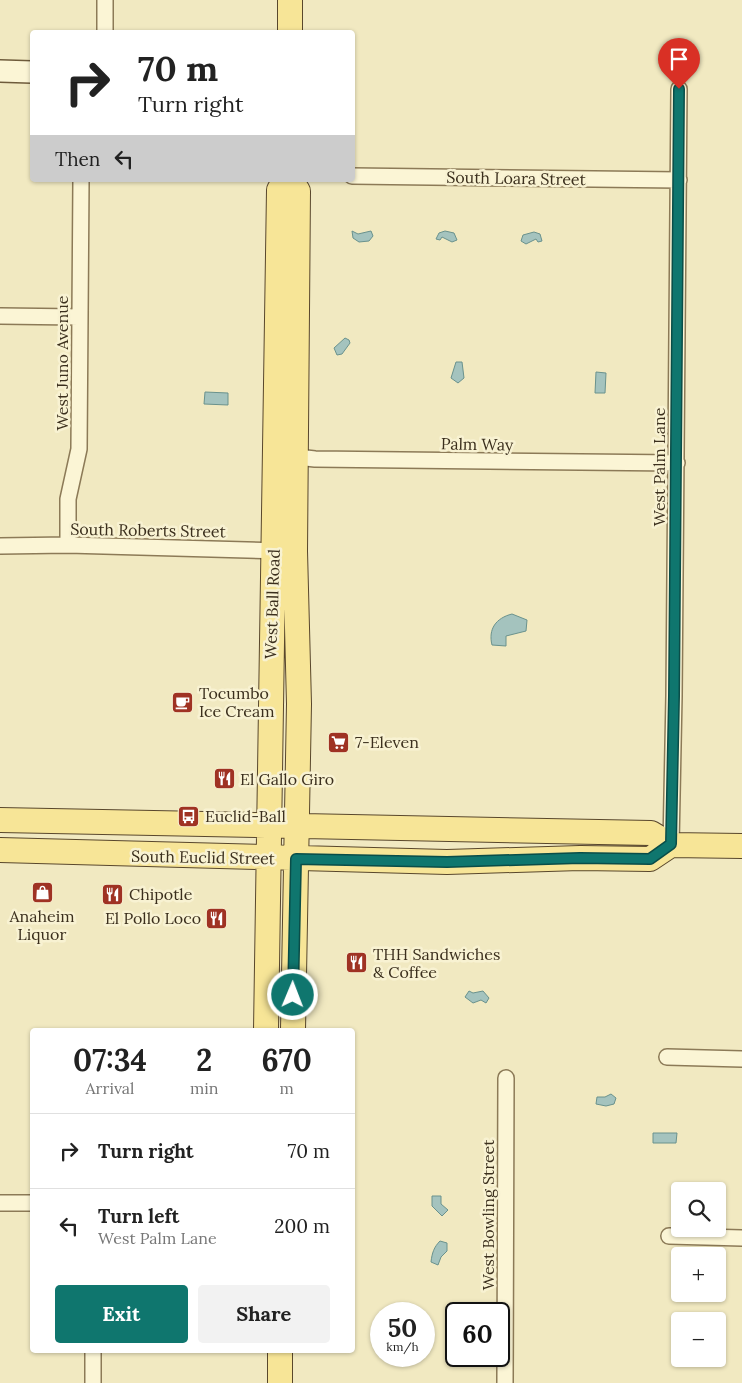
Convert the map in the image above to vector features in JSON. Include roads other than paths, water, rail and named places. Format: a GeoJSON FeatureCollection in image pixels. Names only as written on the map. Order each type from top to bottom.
{"type":"FeatureCollection","features":[{"type":"Feature","properties":{"kind":"main road"},"geometry":{"type":"LineString","coordinates":[[290,0],[290,30]]}},
{"type":"Feature","properties":{"kind":"main road","name":"West Ball Road"},"geometry":{"type":"LineString","coordinates":[[284,182],[279,190],[286,456]]}},
{"type":"Feature","properties":{"kind":"main road","name":"West Ball Road"},"geometry":{"type":"LineString","coordinates":[[266,1028],[268,826],[285,551],[286,456],[298,191],[292,182]]}},
{"type":"Feature","properties":{"kind":"main road","name":"West Ball Road"},"geometry":{"type":"LineString","coordinates":[[285,551],[299,663],[293,1028]]}},
{"type":"Feature","properties":{"kind":"main road","name":"South Euclid Street"},"geometry":{"type":"LineString","coordinates":[[0,820],[651,833],[671,844],[742,846]]}},
{"type":"Feature","properties":{"kind":"main road","name":"South Euclid Street"},"geometry":{"type":"LineString","coordinates":[[0,850],[447,862],[580,858],[650,859],[671,844]]}},
{"type":"Feature","properties":{"kind":"main road"},"geometry":{"type":"LineString","coordinates":[[280,1353],[280,1383]]}},
{"type":"Feature","properties":{"kind":"street"},"geometry":{"type":"LineString","coordinates":[[105,0],[105,30]]}},
{"type":"Feature","properties":{"kind":"street"},"geometry":{"type":"LineString","coordinates":[[0,71],[30,72]]}},
{"type":"Feature","properties":{"kind":"street","name":"West Palm Lane"},"geometry":{"type":"LineString","coordinates":[[671,844],[679,89]]}},
{"type":"Feature","properties":{"kind":"street","name":"South Loara Street"},"geometry":{"type":"LineString","coordinates":[[355,176],[679,180]]}},
{"type":"Feature","properties":{"kind":"street","name":"West Juno Avenue"},"geometry":{"type":"LineString","coordinates":[[68,545],[68,499],[79,449],[81,182]]}},
{"type":"Feature","properties":{"kind":"street"},"geometry":{"type":"LineString","coordinates":[[0,316],[79,317]]}},
{"type":"Feature","properties":{"kind":"street","name":"Palm Way"},"geometry":{"type":"LineString","coordinates":[[286,456],[315,459],[676,463]]}},
{"type":"Feature","properties":{"kind":"street","name":"South Roberts Street"},"geometry":{"type":"LineString","coordinates":[[0,546],[68,545],[285,551]]}},
{"type":"Feature","properties":{"kind":"street"},"geometry":{"type":"LineString","coordinates":[[667,1057],[742,1058]]}},
{"type":"Feature","properties":{"kind":"street","name":"West Bowling Street"},"geometry":{"type":"LineString","coordinates":[[505,1383],[506,1078]]}},
{"type":"Feature","properties":{"kind":"street"},"geometry":{"type":"LineString","coordinates":[[0,1203],[30,1203]]}},
{"type":"Feature","properties":{"kind":"street"},"geometry":{"type":"LineString","coordinates":[[669,1236],[742,1238]]}},
{"type":"Feature","properties":{"kind":"street"},"geometry":{"type":"LineString","coordinates":[[93,1353],[93,1383]]}},
{"type":"Feature","properties":{"kind":"water"},"geometry":{"type":"Polygon","coordinates":[[[352,231],[358,234],[371,231],[373,236],[369,241],[359,242],[353,238],[352,231]]]}},
{"type":"Feature","properties":{"kind":"water"},"geometry":{"type":"Polygon","coordinates":[[[445,231],[454,233],[457,240],[452,242],[442,237],[440,240],[436,239],[439,233],[445,231]]]}},
{"type":"Feature","properties":{"kind":"water"},"geometry":{"type":"Polygon","coordinates":[[[534,232],[540,234],[542,241],[538,242],[536,239],[526,244],[521,241],[523,235],[534,232]]]}},
{"type":"Feature","properties":{"kind":"water"},"geometry":{"type":"Polygon","coordinates":[[[345,338],[350,343],[342,354],[337,355],[334,348],[345,338]]]}},
{"type":"Feature","properties":{"kind":"water"},"geometry":{"type":"Polygon","coordinates":[[[456,362],[462,362],[464,378],[458,383],[451,378],[456,362]]]}},
{"type":"Feature","properties":{"kind":"water"},"geometry":{"type":"Polygon","coordinates":[[[596,372],[606,373],[605,393],[595,393],[596,372]]]}},
{"type":"Feature","properties":{"kind":"water"},"geometry":{"type":"Polygon","coordinates":[[[205,392],[228,393],[228,405],[204,404],[205,392]]]}},
{"type":"Feature","properties":{"kind":"water"},"geometry":{"type":"Polygon","coordinates":[[[512,614],[527,620],[526,631],[506,636],[506,646],[492,645],[491,634],[494,625],[502,618],[512,614]]]}},
{"type":"Feature","properties":{"kind":"water"},"geometry":{"type":"Polygon","coordinates":[[[469,991],[473,993],[483,991],[489,998],[486,1003],[481,1000],[473,1003],[465,997],[469,991]]]}},
{"type":"Feature","properties":{"kind":"water"},"geometry":{"type":"Polygon","coordinates":[[[611,1094],[616,1098],[614,1104],[606,1106],[596,1104],[597,1097],[605,1097],[611,1094]]]}},
{"type":"Feature","properties":{"kind":"water"},"geometry":{"type":"Polygon","coordinates":[[[653,1133],[677,1133],[676,1143],[653,1143],[653,1133]]]}},
{"type":"Feature","properties":{"kind":"water"},"geometry":{"type":"Polygon","coordinates":[[[432,1196],[441,1196],[441,1204],[448,1210],[442,1216],[432,1206],[432,1196]]]}},
{"type":"Feature","properties":{"kind":"water"},"geometry":{"type":"Polygon","coordinates":[[[440,1241],[447,1243],[447,1251],[441,1257],[438,1265],[431,1262],[434,1250],[440,1241]]]}},
{"type":"Feature","properties":{"kind":"place","name":"Tocumbo Ice Cream"},"geometry":{"type":"Point","coordinates":[183,702]}},
{"type":"Feature","properties":{"kind":"place","name":"7-Eleven"},"geometry":{"type":"Point","coordinates":[339,742]}},
{"type":"Feature","properties":{"kind":"place","name":"El Gallo Giro"},"geometry":{"type":"Point","coordinates":[224,779]}},
{"type":"Feature","properties":{"kind":"place","name":"Euclid-Ball"},"geometry":{"type":"Point","coordinates":[189,816]}},
{"type":"Feature","properties":{"kind":"place","name":"Anaheim Liquor"},"geometry":{"type":"Point","coordinates":[42,892]}},
{"type":"Feature","properties":{"kind":"place","name":"Chipotle"},"geometry":{"type":"Point","coordinates":[113,894]}},
{"type":"Feature","properties":{"kind":"place","name":"El Pollo Loco"},"geometry":{"type":"Point","coordinates":[217,918]}},
{"type":"Feature","properties":{"kind":"place","name":"THH Sandwiches & Coffee"},"geometry":{"type":"Point","coordinates":[357,963]}}]}
